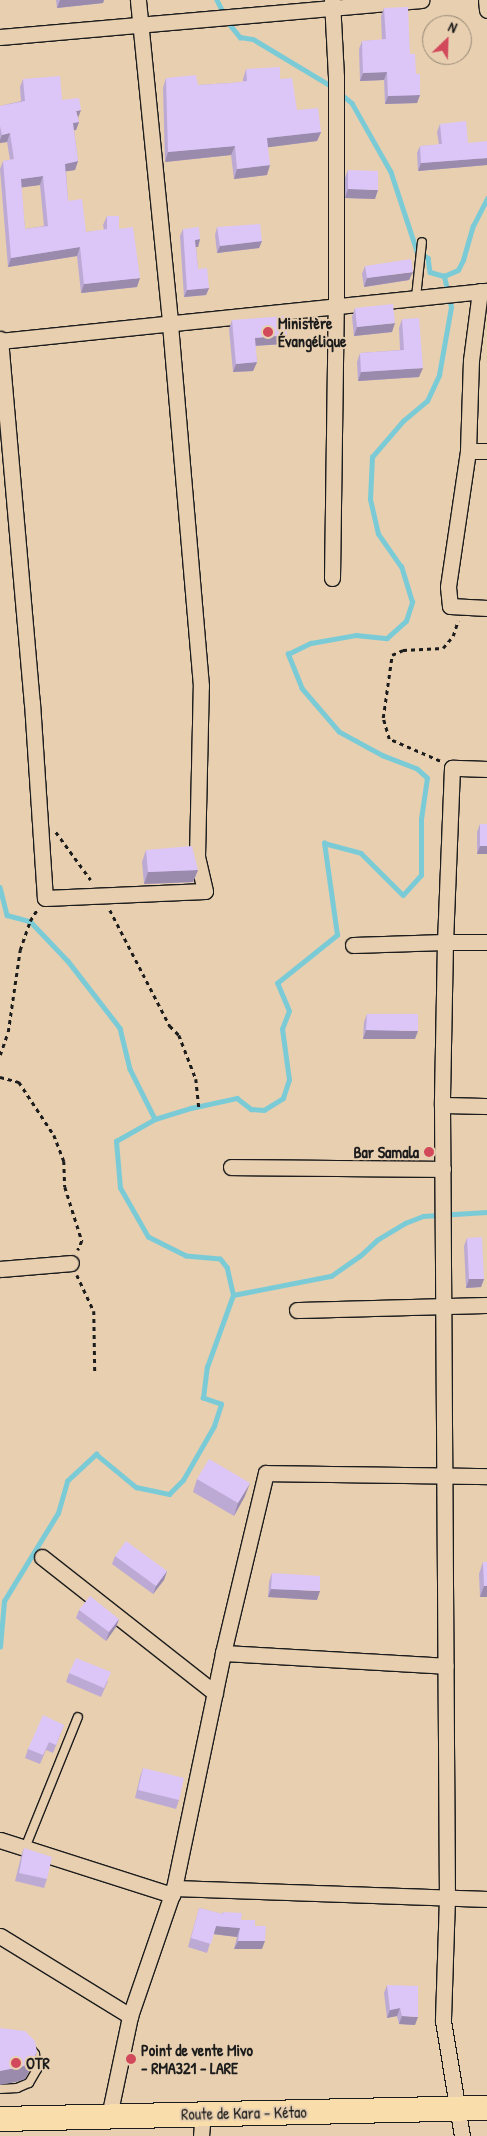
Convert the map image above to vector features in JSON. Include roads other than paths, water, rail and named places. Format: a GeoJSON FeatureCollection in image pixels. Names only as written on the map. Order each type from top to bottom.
{"type":"FeatureCollection","features":[{"type":"Feature","properties":{"kind":"main road","name":"Route de Kara - Kétao"},"geometry":{"type":"LineString","coordinates":[[0,2119],[109,2116],[202,2125],[458,2108],[487,2108]]}},
{"type":"Feature","properties":{"kind":"street"},"geometry":{"type":"LineString","coordinates":[[138,0],[170,321],[201,686],[198,856],[205,892],[45,898],[0,340],[170,321],[477,292],[471,360],[468,451],[448,587],[450,606],[487,608]]}},
{"type":"Feature","properties":{"kind":"street"},"geometry":{"type":"LineString","coordinates":[[0,37],[142,26],[232,14],[333,4],[421,0]]}},
{"type":"Feature","properties":{"kind":"street"},"geometry":{"type":"LineString","coordinates":[[486,0],[487,10]]}},
{"type":"Feature","properties":{"kind":"street"},"geometry":{"type":"LineString","coordinates":[[332,578],[336,306],[336,77],[333,4]]}},
{"type":"Feature","properties":{"kind":"street"},"geometry":{"type":"LineString","coordinates":[[468,451],[487,451]]}},
{"type":"Feature","properties":{"kind":"street"},"geometry":{"type":"LineString","coordinates":[[462,2136],[443,2021],[446,1898],[446,1305],[442,1105],[445,942],[452,768],[487,769]]}},
{"type":"Feature","properties":{"kind":"street"},"geometry":{"type":"LineString","coordinates":[[353,945],[487,942]]}},
{"type":"Feature","properties":{"kind":"street"},"geometry":{"type":"LineString","coordinates":[[442,1105],[487,1106]]}},
{"type":"Feature","properties":{"kind":"street"},"geometry":{"type":"LineString","coordinates":[[231,1167],[443,1170]]}},
{"type":"Feature","properties":{"kind":"street"},"geometry":{"type":"LineString","coordinates":[[0,1270],[71,1263]]}},
{"type":"Feature","properties":{"kind":"street"},"geometry":{"type":"LineString","coordinates":[[297,1310],[487,1305]]}},
{"type":"Feature","properties":{"kind":"street"},"geometry":{"type":"LineString","coordinates":[[109,2116],[130,2016],[173,1892],[223,1653],[266,1473],[445,1477],[487,1476]]}},
{"type":"Feature","properties":{"kind":"street"},"geometry":{"type":"LineString","coordinates":[[42,1557],[215,1693]]}},
{"type":"Feature","properties":{"kind":"street"},"geometry":{"type":"LineString","coordinates":[[223,1653],[446,1666]]}},
{"type":"Feature","properties":{"kind":"street"},"geometry":{"type":"LineString","coordinates":[[0,1840],[173,1892],[487,1899]]}},
{"type":"Feature","properties":{"kind":"street"},"geometry":{"type":"LineString","coordinates":[[0,1936],[130,2016]]}},
{"type":"Feature","properties":{"kind":"lane"},"geometry":{"type":"LineString","coordinates":[[422,249],[418,266],[423,296]]}},
{"type":"Feature","properties":{"kind":"lane"},"geometry":{"type":"LineString","coordinates":[[25,1848],[78,1717]]}},
{"type":"Feature","properties":{"kind":"lane"},"geometry":{"type":"LineString","coordinates":[[0,2089],[17,2088],[29,2083],[37,2069],[35,2054],[22,2040]]}},
{"type":"Feature","properties":{"kind":"waterway"},"geometry":{"type":"LineString","coordinates":[[217,0],[224,14]]}},
{"type":"Feature","properties":{"kind":"waterway"},"geometry":{"type":"LineString","coordinates":[[227,21],[240,37],[253,39],[333,87]]}},
{"type":"Feature","properties":{"kind":"waterway"},"geometry":{"type":"LineString","coordinates":[[341,94],[352,103],[391,172],[417,251],[428,258],[430,272],[444,276]]}},
{"type":"Feature","properties":{"kind":"waterway"},"geometry":{"type":"LineString","coordinates":[[444,276],[458,270],[463,260],[473,226],[487,198]]}},
{"type":"Feature","properties":{"kind":"waterway"},"geometry":{"type":"LineString","coordinates":[[0,1647],[4,1601],[58,1513],[67,1481],[96,1454],[136,1487],[169,1494],[183,1480],[214,1426],[221,1404],[203,1398],[207,1367],[233,1295],[227,1268],[220,1259],[186,1256],[148,1237],[120,1188],[116,1141],[155,1119],[191,1108],[237,1098],[251,1109],[264,1110],[283,1098],[289,1080],[282,1029],[289,1011],[277,983],[337,935],[324,843],[361,853],[403,895],[421,875],[421,819],[427,778],[417,769],[383,756],[339,732],[302,689],[288,654],[311,643],[356,635],[387,638],[406,621],[412,602],[401,567],[378,534],[370,499],[372,457],[403,421],[427,401],[439,375],[451,307],[444,276]]}},
{"type":"Feature","properties":{"kind":"waterway"},"geometry":{"type":"LineString","coordinates":[[0,887],[7,915],[30,921],[68,961],[120,1028],[130,1069],[155,1119]]}},
{"type":"Feature","properties":{"kind":"waterway"},"geometry":{"type":"LineString","coordinates":[[233,1295],[331,1276],[360,1256],[377,1240],[405,1223],[423,1216],[487,1212]]}},
{"type":"Feature","properties":{"kind":"place","name":"Ministère Évangélique"},"geometry":{"type":"Point","coordinates":[268,332]}},
{"type":"Feature","properties":{"kind":"place","name":"Bar Samala"},"geometry":{"type":"Point","coordinates":[429,1152]}},
{"type":"Feature","properties":{"kind":"place","name":"Point de vente Mivo - RMA321 - LARE"},"geometry":{"type":"Point","coordinates":[131,2059]}},
{"type":"Feature","properties":{"kind":"place","name":"OTR"},"geometry":{"type":"Point","coordinates":[16,2063]}}]}
